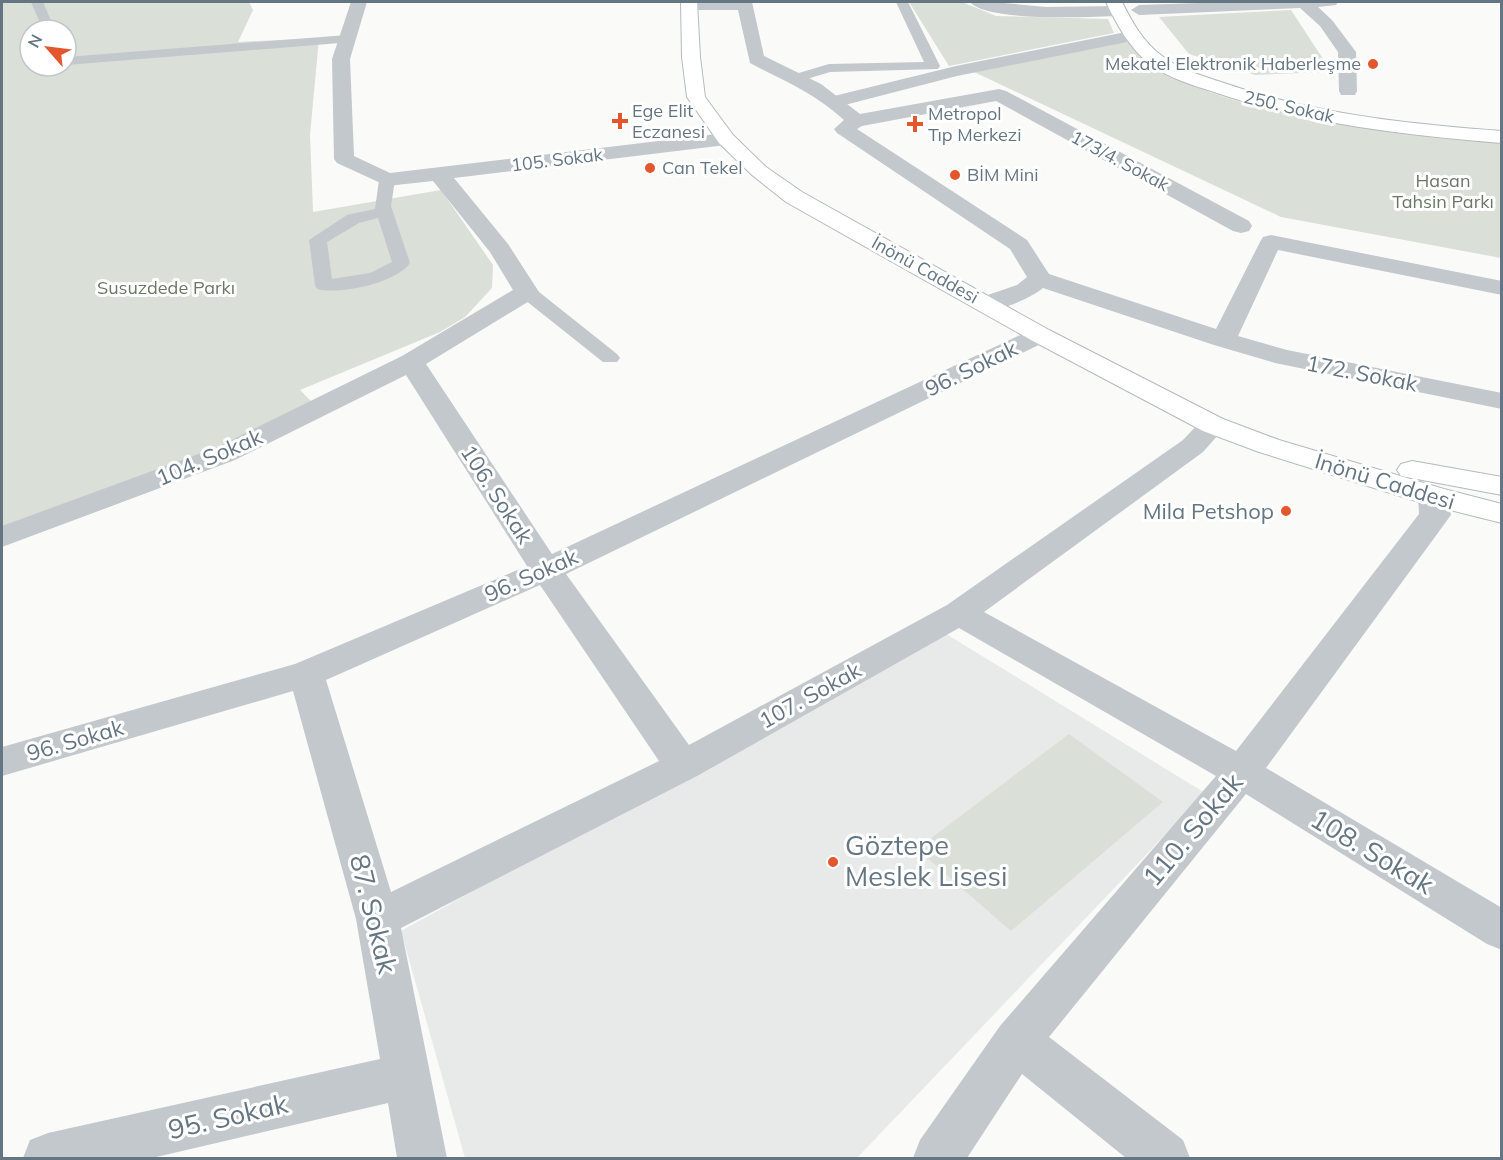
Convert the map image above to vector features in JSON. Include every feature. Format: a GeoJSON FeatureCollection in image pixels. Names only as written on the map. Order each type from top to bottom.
{"type":"FeatureCollection","features":[{"type":"Feature","properties":{"kind":"main road","name":"İnönü Caddesi"},"geometry":{"type":"LineString","coordinates":[[689,4],[691,57],[696,98],[726,139],[759,171],[794,197],[1040,335],[1212,425],[1269,446],[1433,496],[1502,514]]}},
{"type":"Feature","properties":{"kind":"main road"},"geometry":{"type":"LineString","coordinates":[[1116,6],[1138,6]]}},
{"type":"Feature","properties":{"kind":"main road","name":"250. Sokak"},"geometry":{"type":"LineString","coordinates":[[1116,6],[1131,36],[1155,60],[1177,73],[1222,90],[1280,106],[1373,125],[1502,137]]}},
{"type":"Feature","properties":{"kind":"main road","name":"250. Sokak"},"geometry":{"type":"LineString","coordinates":[[1138,6],[1164,47],[1180,59],[1248,87],[1393,116],[1502,128]]}},
{"type":"Feature","properties":{"kind":"main road","name":"İnönü Caddesi"},"geometry":{"type":"LineString","coordinates":[[1269,446],[1502,486]]}},
{"type":"Feature","properties":{"kind":"street"},"geometry":{"type":"LineString","coordinates":[[359,2],[342,59],[344,159],[387,180]]}},
{"type":"Feature","properties":{"kind":"street"},"geometry":{"type":"LineString","coordinates":[[978,2],[999,8],[1036,10],[1116,6]]}},
{"type":"Feature","properties":{"kind":"street"},"geometry":{"type":"LineString","coordinates":[[1138,6],[1330,2]]}},
{"type":"Feature","properties":{"kind":"street"},"geometry":{"type":"LineString","coordinates":[[1304,3],[1326,23],[1347,52],[1348,91]]}},
{"type":"Feature","properties":{"kind":"street"},"geometry":{"type":"LineString","coordinates":[[689,4],[744,4],[756,59],[775,70],[797,78],[837,101],[856,121],[844,129],[1018,245],[1040,279],[1026,290],[985,304]]}},
{"type":"Feature","properties":{"kind":"street"},"geometry":{"type":"LineString","coordinates":[[837,101],[956,71],[1131,36]]}},
{"type":"Feature","properties":{"kind":"street","name":"173/4. Sokak"},"geometry":{"type":"LineString","coordinates":[[856,121],[999,95],[1241,226]]}},
{"type":"Feature","properties":{"kind":"street","name":"105. Sokak"},"geometry":{"type":"LineString","coordinates":[[387,180],[726,139]]}},
{"type":"Feature","properties":{"kind":"street"},"geometry":{"type":"LineString","coordinates":[[411,362],[526,292],[500,249],[439,174]]}},
{"type":"Feature","properties":{"kind":"street"},"geometry":{"type":"LineString","coordinates":[[1223,340],[1271,242],[1502,288]]}},
{"type":"Feature","properties":{"kind":"street","name":"172. Sokak"},"geometry":{"type":"LineString","coordinates":[[1040,279],[1223,340],[1284,357],[1502,401]]}},
{"type":"Feature","properties":{"kind":"street","name":"96. Sokak"},"geometry":{"type":"LineString","coordinates":[[2,761],[306,674],[546,570],[1040,335]]}},
{"type":"Feature","properties":{"kind":"street","name":"104. Sokak"},"geometry":{"type":"LineString","coordinates":[[2,537],[225,454],[411,362]]}},
{"type":"Feature","properties":{"kind":"street","name":"106. Sokak"},"geometry":{"type":"LineString","coordinates":[[411,362],[546,570],[683,766]]}},
{"type":"Feature","properties":{"kind":"street","name":"107. Sokak"},"geometry":{"type":"LineString","coordinates":[[378,919],[683,766],[959,613],[1193,446],[1212,425]]}},
{"type":"Feature","properties":{"kind":"street","name":"110. Sokak"},"geometry":{"type":"LineString","coordinates":[[938,1158],[1017,1041],[1242,772],[1435,515],[1433,496]]}},
{"type":"Feature","properties":{"kind":"street","name":"108. Sokak"},"geometry":{"type":"LineString","coordinates":[[959,613],[1242,772],[1502,931]]}},
{"type":"Feature","properties":{"kind":"street","name":"87. Sokak"},"geometry":{"type":"LineString","coordinates":[[306,674],[378,919],[422,1158]]}},
{"type":"Feature","properties":{"kind":"street"},"geometry":{"type":"LineString","coordinates":[[1017,1041],[1166,1158]]}},
{"type":"Feature","properties":{"kind":"street","name":"95. Sokak"},"geometry":{"type":"LineString","coordinates":[[48,1158],[407,1076]]}},
{"type":"Feature","properties":{"kind":"lane"},"geometry":{"type":"LineString","coordinates":[[37,2],[44,18]]}},
{"type":"Feature","properties":{"kind":"lane"},"geometry":{"type":"LineString","coordinates":[[797,78],[829,68],[933,66],[902,2]]}},
{"type":"Feature","properties":{"kind":"lane"},"geometry":{"type":"LineString","coordinates":[[78,60],[347,39]]}},
{"type":"Feature","properties":{"kind":"lane"},"geometry":{"type":"LineString","coordinates":[[384,212],[353,219],[318,240],[324,285],[341,285],[395,270],[401,262],[382,206],[387,180]]}},
{"type":"Feature","properties":{"kind":"lane"},"geometry":{"type":"LineString","coordinates":[[526,292],[610,358]]}},
{"type":"Feature","properties":{"kind":"shaded area","name":"Göztepe Meslek Lisesi"},"geometry":{"type":"Polygon","coordinates":[[[943,632],[1205,793],[857,1158],[465,1158],[401,931],[943,632]]]}},
{"type":"Feature","properties":{"kind":"green space","name":"Susuzdede Parkı"},"geometry":{"type":"Polygon","coordinates":[[[2,2],[249,2],[253,10],[238,42],[319,38],[310,135],[313,212],[441,190],[493,265],[492,288],[465,317],[440,332],[300,390],[312,402],[177,465],[2,527],[2,2]]]}},
{"type":"Feature","properties":{"kind":"green space"},"geometry":{"type":"Polygon","coordinates":[[[909,2],[962,2],[996,16],[1108,19],[1114,33],[949,66],[909,2]]]}},
{"type":"Feature","properties":{"kind":"green space"},"geometry":{"type":"Polygon","coordinates":[[[1291,10],[1329,68],[1326,72],[1255,75],[1189,54],[1159,17],[1291,10]]]}},
{"type":"Feature","properties":{"kind":"green space","name":"Hasan Tahsin Parkı"},"geometry":{"type":"Polygon","coordinates":[[[1126,40],[1158,67],[1200,88],[1248,104],[1302,117],[1356,126],[1501,140],[1501,258],[1281,217],[974,72],[1126,40]]]}},
{"type":"Feature","properties":{"kind":"green space"},"geometry":{"type":"Polygon","coordinates":[[[1069,734],[1163,802],[1011,931],[917,849],[1069,734]]]}},
{"type":"Feature","properties":{"kind":"place","name":"Mekatel Elektronik Haberleşme"},"geometry":{"type":"Point","coordinates":[1373,64]}},
{"type":"Feature","properties":{"kind":"place","name":"Ege Elit Eczanesi"},"geometry":{"type":"Point","coordinates":[620,121]}},
{"type":"Feature","properties":{"kind":"place","name":"Metropol Tıp Merkezi"},"geometry":{"type":"Point","coordinates":[915,124]}},
{"type":"Feature","properties":{"kind":"place","name":"Can Tekel"},"geometry":{"type":"Point","coordinates":[650,168]}},
{"type":"Feature","properties":{"kind":"place","name":"BİM Mini"},"geometry":{"type":"Point","coordinates":[955,175]}},
{"type":"Feature","properties":{"kind":"place","name":"Mila Petshop"},"geometry":{"type":"Point","coordinates":[1286,511]}},
{"type":"Feature","properties":{"kind":"place","name":"Göztepe Meslek Lisesi"},"geometry":{"type":"Point","coordinates":[833,862]}}]}
